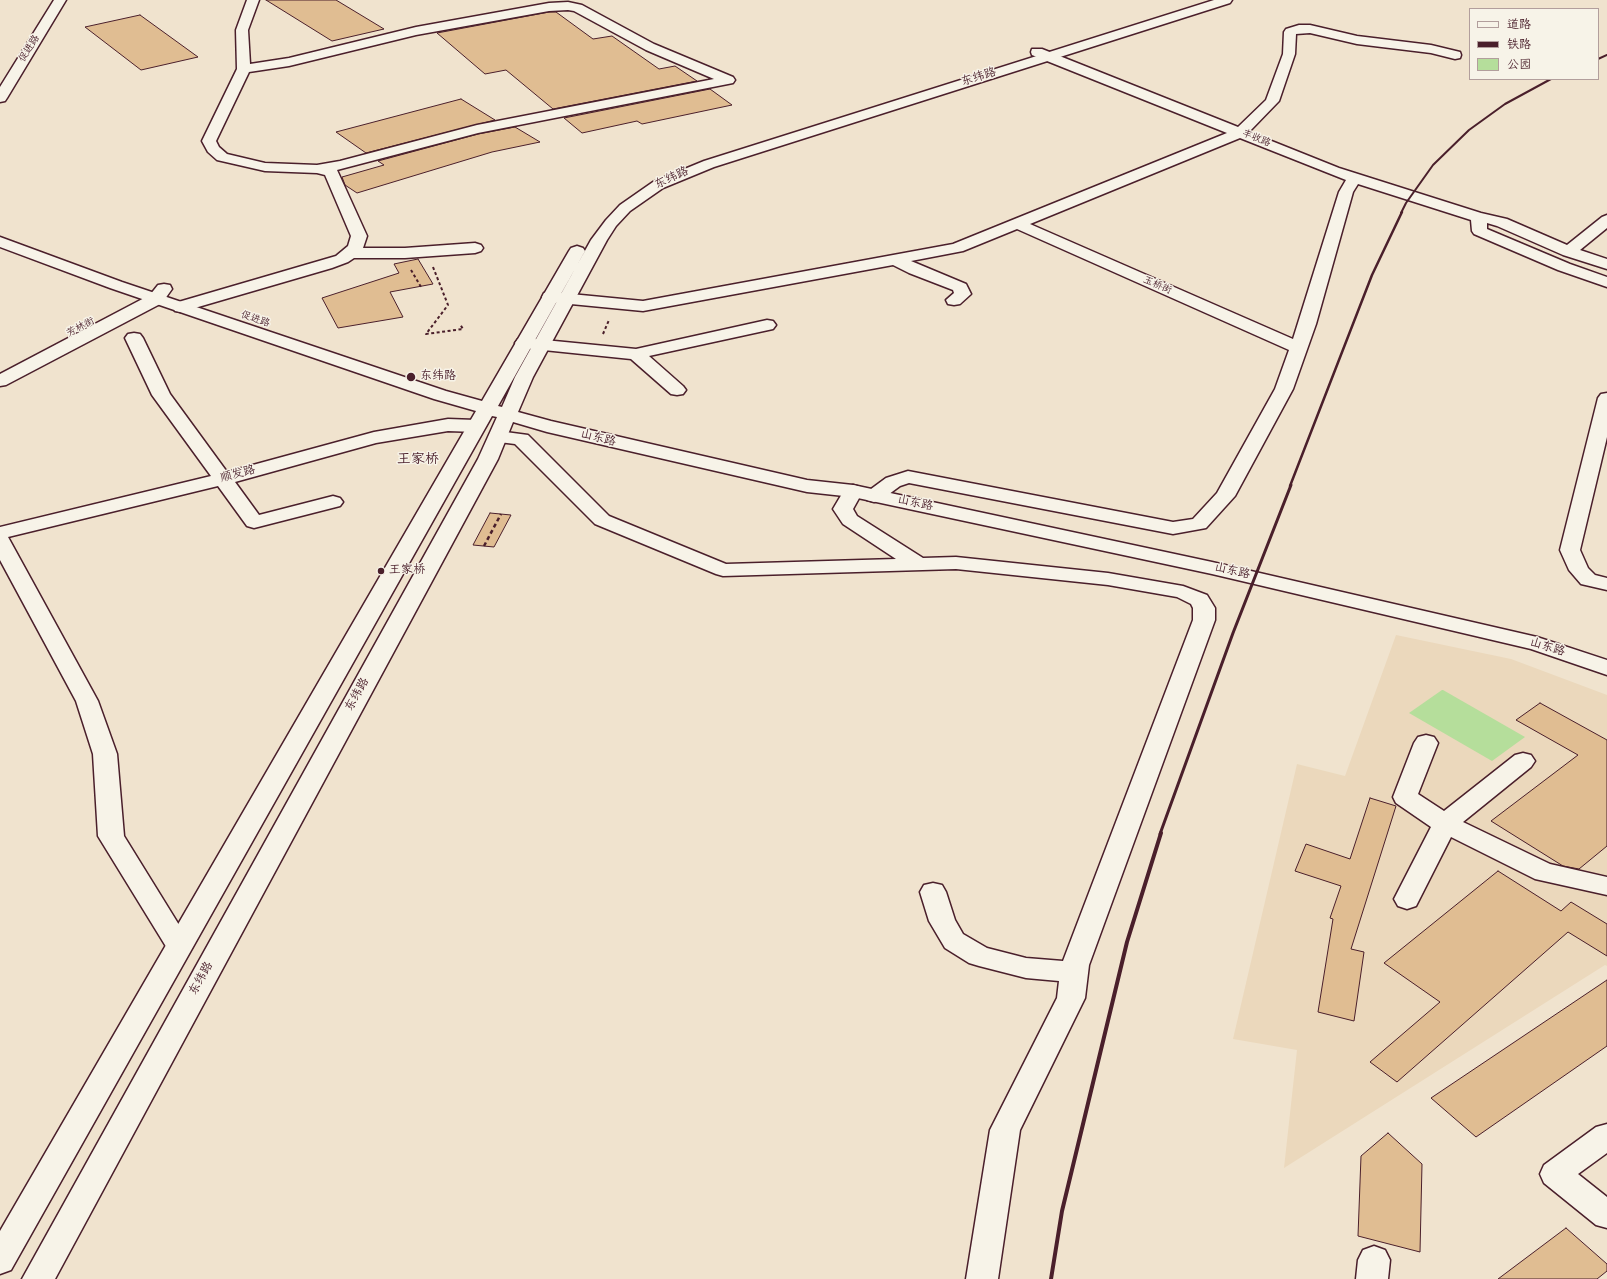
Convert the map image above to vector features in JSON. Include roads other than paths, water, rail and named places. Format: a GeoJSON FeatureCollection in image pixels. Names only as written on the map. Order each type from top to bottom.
{"type":"FeatureCollection","features":[{"type":"Feature","properties":{"kind":"street","name":"促进路"},"geometry":{"type":"LineString","coordinates":[[0,75],[48,0]]}},
{"type":"Feature","properties":{"kind":"street","name":"促进路"},"geometry":{"type":"LineString","coordinates":[[0,98],[60,0]]}},
{"type":"Feature","properties":{"kind":"street"},"geometry":{"type":"LineString","coordinates":[[181,307],[342,260],[350,254],[356,246],[359,236],[331,172],[317,169],[266,167],[222,157],[213,149],[209,141],[244,69],[242,30],[254,0]]}},
{"type":"Feature","properties":{"kind":"street","name":"东纬路"},"geometry":{"type":"LineString","coordinates":[[0,1260],[179,946],[495,415],[524,377],[599,240],[611,223],[625,208],[658,185],[682,174],[746,151],[1205,0]]}},
{"type":"Feature","properties":{"kind":"street","name":"东纬路"},"geometry":{"type":"LineString","coordinates":[[596,220],[609,206],[626,192],[648,180],[672,169],[737,146],[1226,0]]}},
{"type":"Feature","properties":{"kind":"street"},"geometry":{"type":"LineString","coordinates":[[244,69],[289,62],[416,31],[549,7],[568,6],[578,8],[650,47],[728,80],[477,129],[341,165],[317,169]]}},
{"type":"Feature","properties":{"kind":"street"},"geometry":{"type":"LineString","coordinates":[[550,297],[643,306],[957,248],[1240,133],[1272,101],[1289,54],[1290,32],[1299,29],[1310,29],[1357,40],[1431,49],[1455,55]]}},
{"type":"Feature","properties":{"kind":"street","name":"丰收路"},"geometry":{"type":"LineString","coordinates":[[1042,54],[1334,172],[1478,217],[1502,222],[1569,252],[1607,264]]}},
{"type":"Feature","properties":{"kind":"street"},"geometry":{"type":"LineString","coordinates":[[874,496],[893,482],[908,476],[1173,528],[1199,524],[1225,496],[1284,389],[1346,192],[1354,178]]}},
{"type":"Feature","properties":{"kind":"street"},"geometry":{"type":"LineString","coordinates":[[1478,217],[1480,231],[1564,267],[1607,282]]}},
{"type":"Feature","properties":{"kind":"street"},"geometry":{"type":"LineString","coordinates":[[1569,252],[1607,220]]}},
{"type":"Feature","properties":{"kind":"street","name":"玉桥街"},"geometry":{"type":"LineString","coordinates":[[1016,223],[1298,348]]}},
{"type":"Feature","properties":{"kind":"street","name":"促进路"},"geometry":{"type":"LineString","coordinates":[[0,230],[155,294],[181,307],[495,415]]}},
{"type":"Feature","properties":{"kind":"street","name":"东纬路"},"geometry":{"type":"LineString","coordinates":[[38,1279],[488,459],[495,415],[524,343],[584,238]]}},
{"type":"Feature","properties":{"kind":"street","name":"促进路"},"geometry":{"type":"LineString","coordinates":[[0,242],[155,294],[201,301],[453,387],[495,415]]}},
{"type":"Feature","properties":{"kind":"street"},"geometry":{"type":"LineString","coordinates":[[350,254],[405,253],[475,248]]}},
{"type":"Feature","properties":{"kind":"street"},"geometry":{"type":"LineString","coordinates":[[894,259],[915,270],[960,287],[963,294],[954,300]]}},
{"type":"Feature","properties":{"kind":"street"},"geometry":{"type":"LineString","coordinates":[[0,380],[155,294]]}},
{"type":"Feature","properties":{"kind":"street","name":"芳林街"},"geometry":{"type":"LineString","coordinates":[[0,371],[155,294]]}},
{"type":"Feature","properties":{"kind":"street"},"geometry":{"type":"LineString","coordinates":[[524,343],[636,354],[767,325]]}},
{"type":"Feature","properties":{"kind":"street"},"geometry":{"type":"LineString","coordinates":[[134,338],[161,395],[224,479],[254,522],[333,502]]}},
{"type":"Feature","properties":{"kind":"street"},"geometry":{"type":"LineString","coordinates":[[636,354],[677,390]]}},
{"type":"Feature","properties":{"kind":"street"},"geometry":{"type":"LineString","coordinates":[[1607,398],[1570,550],[1579,570],[1588,580],[1607,584]]}},
{"type":"Feature","properties":{"kind":"street"},"geometry":{"type":"LineString","coordinates":[[495,415],[602,520],[723,570],[956,563],[1108,579],[1183,592],[1199,600],[1204,608],[1204,620],[1075,965],[1070,998],[1006,1130],[982,1279]]}},
{"type":"Feature","properties":{"kind":"street","name":"顺发路"},"geometry":{"type":"LineString","coordinates":[[0,533],[224,479],[374,438],[495,415]]}},
{"type":"Feature","properties":{"kind":"street","name":"山东路"},"geometry":{"type":"LineString","coordinates":[[495,415],[807,486],[853,491],[1212,568],[1537,644],[1607,668]]}},
{"type":"Feature","properties":{"kind":"street"},"geometry":{"type":"LineString","coordinates":[[853,491],[843,509],[850,520],[919,564]]}},
{"type":"Feature","properties":{"kind":"street"},"geometry":{"type":"LineString","coordinates":[[0,541],[87,701],[105,754],[111,836],[179,946]]}},
{"type":"Feature","properties":{"kind":"street"},"geometry":{"type":"LineString","coordinates":[[1426,743],[1405,797],[1445,824],[1544,872],[1607,886]]}},
{"type":"Feature","properties":{"kind":"street"},"geometry":{"type":"LineString","coordinates":[[1407,900],[1445,824],[1523,761]]}},
{"type":"Feature","properties":{"kind":"street"},"geometry":{"type":"LineString","coordinates":[[933,892],[942,921],[954,941],[980,956],[1026,968],[1074,972]]}},
{"type":"Feature","properties":{"kind":"street"},"geometry":{"type":"LineString","coordinates":[[1607,1136],[1555,1174],[1607,1216]]}},
{"type":"Feature","properties":{"kind":"railway"},"geometry":{"type":"LineString","coordinates":[[1599,59],[1607,55]]}},
{"type":"Feature","properties":{"kind":"railway"},"geometry":{"type":"LineString","coordinates":[[1401,213],[1406,203],[1433,165],[1469,130],[1505,104],[1549,80]]}},
{"type":"Feature","properties":{"kind":"railway"},"geometry":{"type":"LineString","coordinates":[[1290,486],[1372,275],[1402,212]]}},
{"type":"Feature","properties":{"kind":"railway"},"geometry":{"type":"LineString","coordinates":[[1160,834],[1233,633],[1291,485]]}},
{"type":"Feature","properties":{"kind":"railway"},"geometry":{"type":"LineString","coordinates":[[1051,1279],[1062,1211],[1127,942],[1161,833]]}},
{"type":"Feature","properties":{"kind":"place","name":"东纬路"},"geometry":{"type":"Point","coordinates":[411,377]}},
{"type":"Feature","properties":{"kind":"place","name":"王家桥"},"geometry":{"type":"Point","coordinates":[381,571]}},
{"type":"Feature","properties":{"kind":"district","name":"王家桥"},"geometry":{"type":"Point","coordinates":[418,461]}}]}
